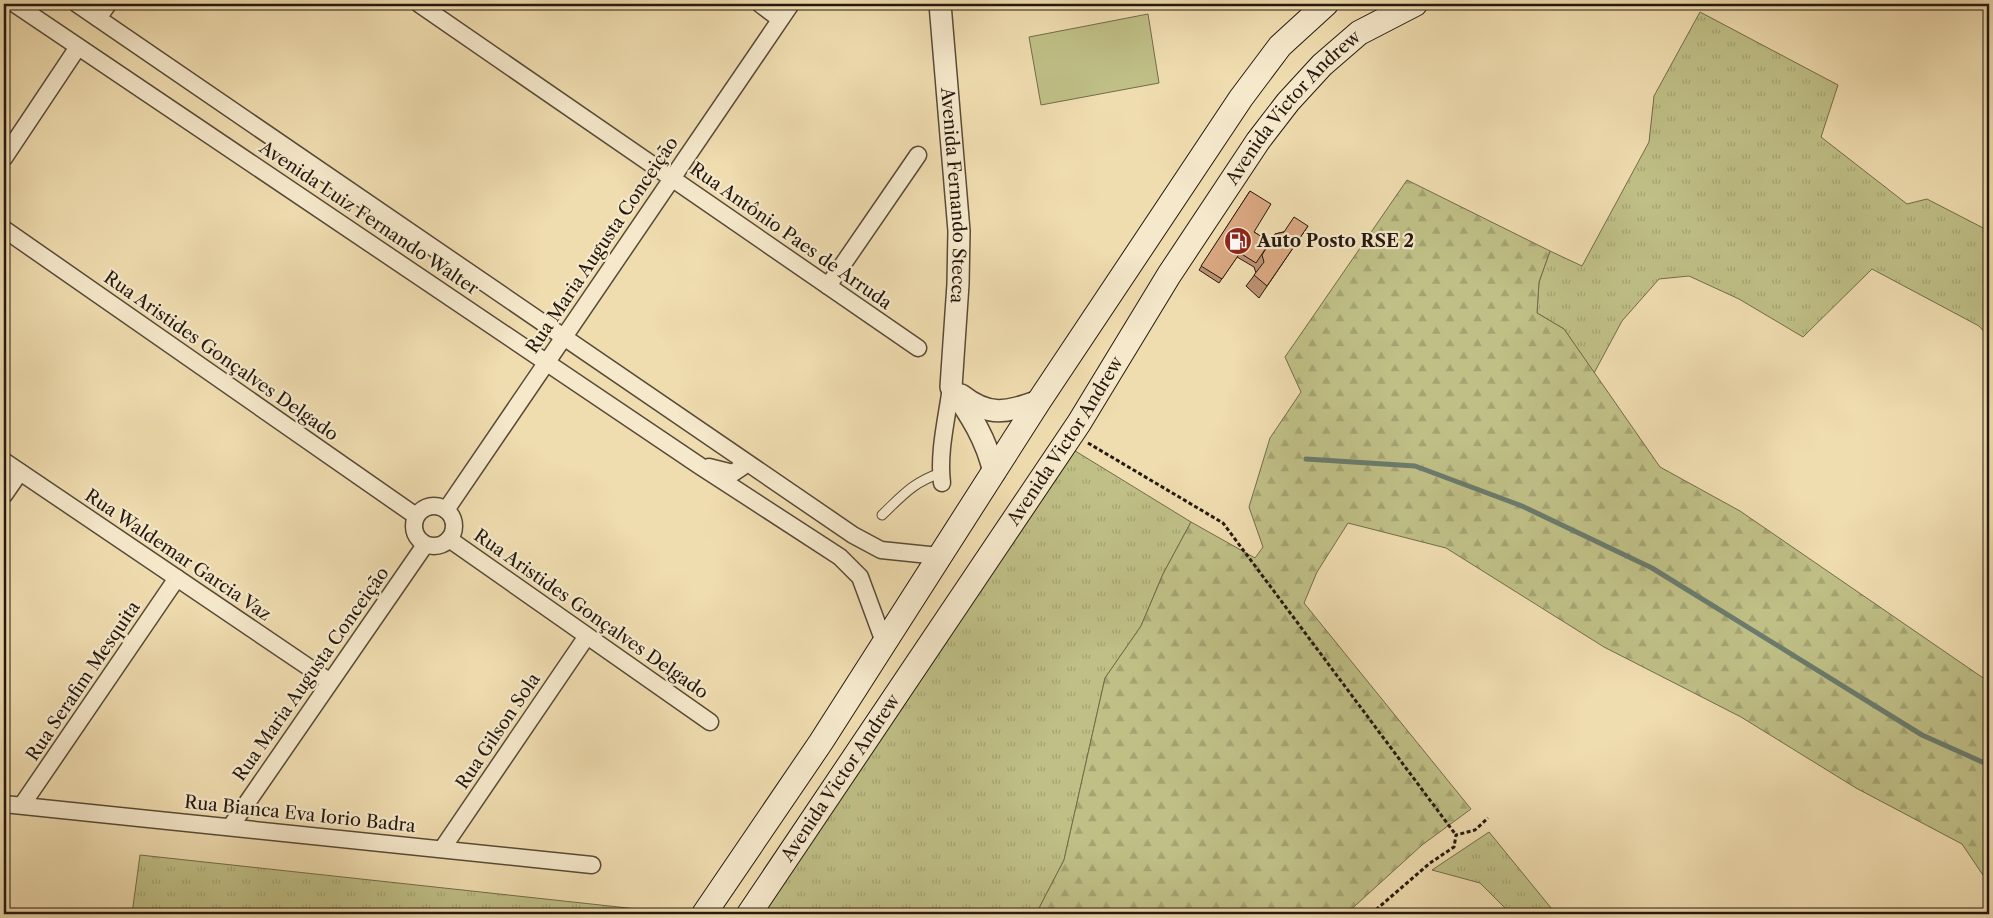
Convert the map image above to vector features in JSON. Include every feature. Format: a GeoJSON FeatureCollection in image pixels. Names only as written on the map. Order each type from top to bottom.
{"type":"FeatureCollection","features":[{"type":"Feature","properties":{"kind":"main road","name":"Avenida Victor Andrew"},"geometry":{"type":"LineString","coordinates":[[704,914],[821,742],[1039,401],[1241,98],[1280,46],[1326,4]]}},
{"type":"Feature","properties":{"kind":"main road","name":"Avenida Victor Andrew"},"geometry":{"type":"LineString","coordinates":[[749,914],[1072,433],[1169,275],[1258,141],[1288,102],[1322,65],[1359,33],[1415,4]]}},
{"type":"Feature","properties":{"kind":"street","name":"Avenida Luiz Fernando Walter"},"geometry":{"type":"LineString","coordinates":[[15,4],[700,466],[840,557],[860,578],[884,642]]}},
{"type":"Feature","properties":{"kind":"street","name":"Avenida Luiz Fernando Walter"},"geometry":{"type":"LineString","coordinates":[[77,4],[853,535],[881,550],[939,556]]}},
{"type":"Feature","properties":{"kind":"street"},"geometry":{"type":"LineString","coordinates":[[98,18],[108,4]]}},
{"type":"Feature","properties":{"kind":"street","name":"Rua Antônio Paes de Arruda"},"geometry":{"type":"LineString","coordinates":[[419,4],[918,348]]}},
{"type":"Feature","properties":{"kind":"street"},"geometry":{"type":"LineString","coordinates":[[760,4],[780,19]]}},
{"type":"Feature","properties":{"kind":"street","name":"Rua Maria Augusta Conceição"},"geometry":{"type":"LineString","coordinates":[[446,510],[791,4]]}},
{"type":"Feature","properties":{"kind":"street","name":"Avenida Fernando Stecca"},"geometry":{"type":"LineString","coordinates":[[940,4],[959,231],[958,284],[951,387],[941,478]]}},
{"type":"Feature","properties":{"kind":"street"},"geometry":{"type":"LineString","coordinates":[[4,158],[78,47]]}},
{"type":"Feature","properties":{"kind":"street"},"geometry":{"type":"LineString","coordinates":[[828,286],[918,155]]}},
{"type":"Feature","properties":{"kind":"street","name":"Rua Aristides Gonçalves Delgado"},"geometry":{"type":"LineString","coordinates":[[4,229],[416,516]]}},
{"type":"Feature","properties":{"kind":"street"},"geometry":{"type":"LineString","coordinates":[[951,387],[971,403],[985,410],[1000,412],[1039,401]]}},
{"type":"Feature","properties":{"kind":"street"},"geometry":{"type":"LineString","coordinates":[[951,387],[985,442],[990,453],[994,473]]}},
{"type":"Feature","properties":{"kind":"street","name":"Avenida Luiz Fernando Walter"},"geometry":{"type":"LineString","coordinates":[[700,466],[733,472],[742,467],[742,460]]}},
{"type":"Feature","properties":{"kind":"street","name":"Rua Waldemar Garcia Vaz"},"geometry":{"type":"LineString","coordinates":[[4,461],[329,681]]}},
{"type":"Feature","properties":{"kind":"street"},"geometry":{"type":"LineString","coordinates":[[4,495],[20,472]]}},
{"type":"Feature","properties":{"kind":"street"},"geometry":{"type":"LineString","coordinates":[[433,505],[446,510],[454,521],[454,527],[449,539],[438,546],[419,541],[413,529],[416,516],[420,510],[433,505]]}},
{"type":"Feature","properties":{"kind":"street","name":"Rua Aristides Gonçalves Delgado"},"geometry":{"type":"LineString","coordinates":[[449,539],[710,722]]}},
{"type":"Feature","properties":{"kind":"street","name":"Rua Maria Augusta Conceição"},"geometry":{"type":"LineString","coordinates":[[231,826],[425,544]]}},
{"type":"Feature","properties":{"kind":"street","name":"Rua Serafim Mesquita"},"geometry":{"type":"LineString","coordinates":[[22,805],[177,578]]}},
{"type":"Feature","properties":{"kind":"street","name":"Rua Gilson Sola"},"geometry":{"type":"LineString","coordinates":[[442,849],[587,636]]}},
{"type":"Feature","properties":{"kind":"street","name":"Rua Bianca Eva Iorio Badra"},"geometry":{"type":"LineString","coordinates":[[4,804],[231,826],[592,865]]}},
{"type":"Feature","properties":{"kind":"lane"},"geometry":{"type":"LineString","coordinates":[[882,515],[913,485],[926,478],[941,478]]}},
{"type":"Feature","properties":{"kind":"path"},"geometry":{"type":"LineString","coordinates":[[1072,433],[1223,523],[1456,835],[1454,847],[1430,863],[1371,914]]}},
{"type":"Feature","properties":{"kind":"path"},"geometry":{"type":"LineString","coordinates":[[1456,835],[1475,830],[1488,818]]}},
{"type":"Feature","properties":{"kind":"green space"},"geometry":{"type":"Polygon","coordinates":[[[1700,12],[1838,85],[1821,137],[1907,204],[1927,199],[1989,231],[1989,337],[1979,326],[1872,269],[1803,337],[1739,299],[1689,276],[1659,279],[1622,321],[1594,373],[1564,329],[1537,313],[1539,282],[1550,251],[1582,266],[1649,142],[1654,96],[1700,12]]]}},
{"type":"Feature","properties":{"kind":"green space"},"geometry":{"type":"Polygon","coordinates":[[[1148,14],[1159,83],[1041,105],[1029,37],[1148,14]]]}},
{"type":"Feature","properties":{"kind":"green space"},"geometry":{"type":"Polygon","coordinates":[[[1407,180],[1550,251],[1539,282],[1537,313],[1564,329],[1660,467],[1740,511],[1989,682],[1989,884],[1962,844],[1856,788],[1741,717],[1604,647],[1446,548],[1348,523],[1317,572],[1304,603],[1471,809],[1422,845],[1346,914],[1036,914],[1064,860],[1105,678],[1141,626],[1163,574],[1191,522],[1255,558],[1263,547],[1249,507],[1270,438],[1301,392],[1285,357],[1407,180]]]}},
{"type":"Feature","properties":{"kind":"green space"},"geometry":{"type":"Polygon","coordinates":[[[1072,449],[1191,522],[1163,574],[1141,626],[1105,678],[1064,860],[1036,914],[762,914],[1072,449]]]}},
{"type":"Feature","properties":{"kind":"green space"},"geometry":{"type":"Polygon","coordinates":[[[1489,832],[1556,914],[1511,914],[1480,883],[1432,870],[1489,832]]]}},
{"type":"Feature","properties":{"kind":"green space"},"geometry":{"type":"Polygon","coordinates":[[[140,855],[674,913],[132,914],[140,855]]]}},
{"type":"Feature","properties":{"kind":"building","name":"Auto Posto RSE 2"},"geometry":{"type":"Polygon","coordinates":[[[1250,191],[1271,204],[1254,232],[1270,242],[1256,263],[1240,253],[1222,279],[1201,266],[1250,191]]]}},
{"type":"Feature","properties":{"kind":"building"},"geometry":{"type":"Polygon","coordinates":[[[1294,217],[1308,226],[1267,286],[1254,275],[1264,262],[1262,255],[1275,234],[1284,232],[1294,217]]]}},
{"type":"Feature","properties":{"kind":"waterway"},"geometry":{"type":"LineString","coordinates":[[1306,459],[1415,466],[1522,506],[1652,568],[1922,735],[1989,765]]}},
{"type":"Feature","properties":{"kind":"place","name":"Auto Posto RSE 2"},"geometry":{"type":"Point","coordinates":[1238,241]}}]}
